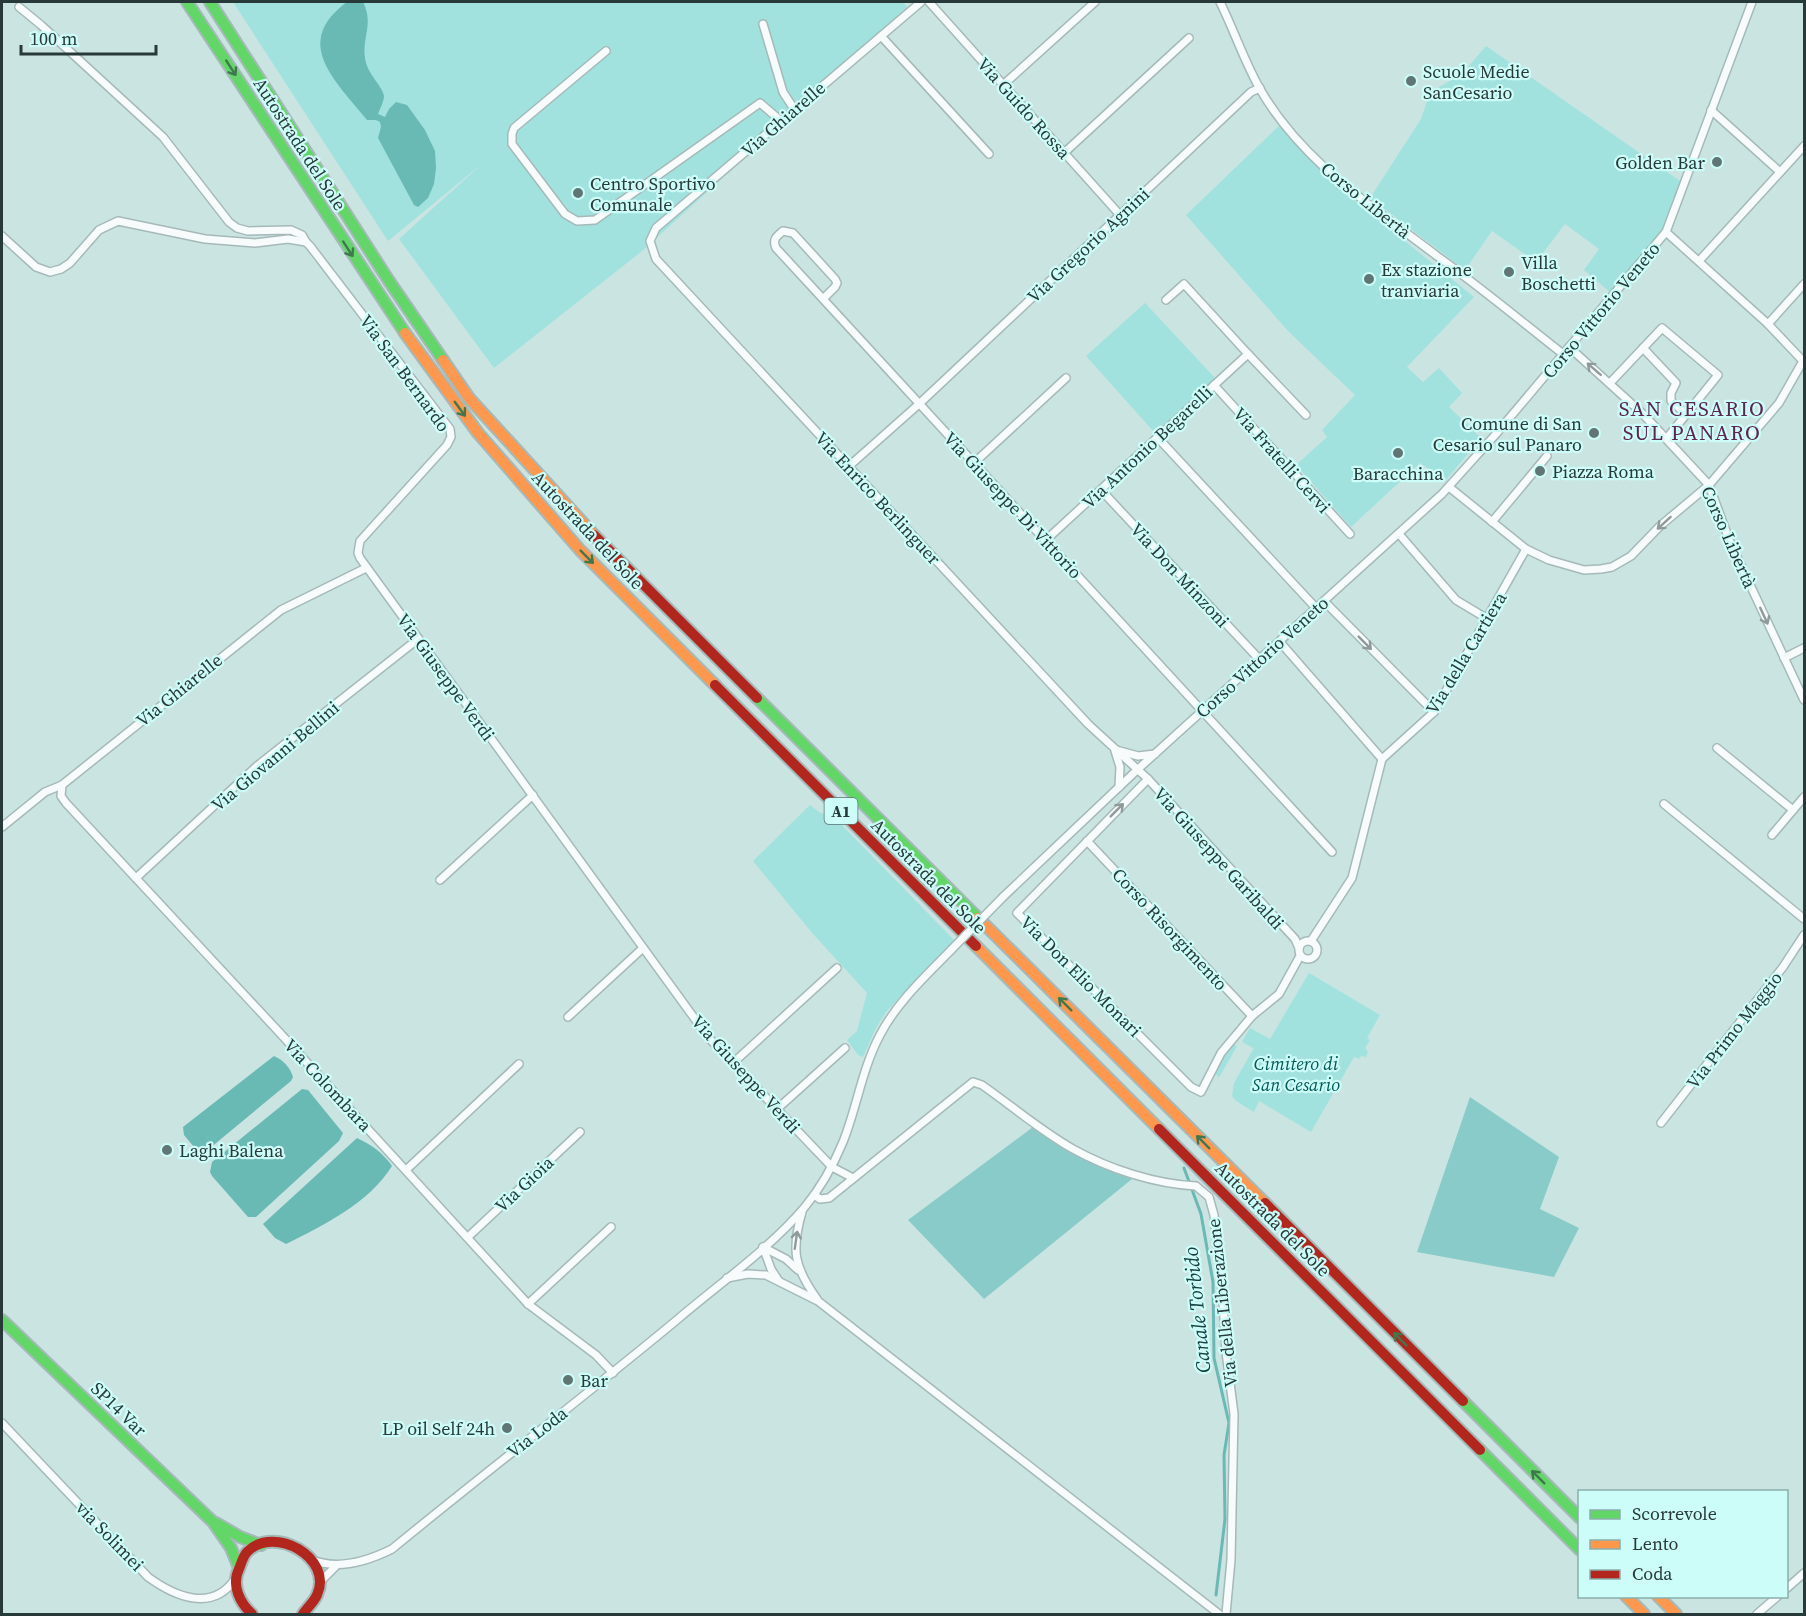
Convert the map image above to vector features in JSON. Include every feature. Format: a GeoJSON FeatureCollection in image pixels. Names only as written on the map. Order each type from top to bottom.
{"type":"FeatureCollection","features":[{"type":"Feature","properties":{"kind":"main road","name":"Autostrada del Sole"},"geometry":{"type":"LineString","coordinates":[[187,2],[391,314],[478,433],[580,550],[1578,1548]]}},
{"type":"Feature","properties":{"kind":"main road","name":"Autostrada del Sole"},"geometry":{"type":"LineString","coordinates":[[210,2],[389,281],[476,406],[573,514],[1578,1516]]}},
{"type":"Feature","properties":{"kind":"main road","name":"SP14 Var"},"geometry":{"type":"LineString","coordinates":[[2,1320],[213,1522]]}},
{"type":"Feature","properties":{"kind":"main road"},"geometry":{"type":"LineString","coordinates":[[213,1522],[240,1537],[261,1545]]}},
{"type":"Feature","properties":{"kind":"main road"},"geometry":{"type":"LineString","coordinates":[[213,1522],[231,1548],[238,1573],[239,1596],[244,1606],[252,1614]]}},
{"type":"Feature","properties":{"kind":"main road"},"geometry":{"type":"LineString","coordinates":[[238,1573],[247,1554],[261,1545],[273,1541],[298,1546],[312,1560],[319,1584],[316,1598],[303,1614]]}},
{"type":"Feature","properties":{"kind":"main road"},"geometry":{"type":"LineString","coordinates":[[1628,1598],[1644,1614]]}},
{"type":"Feature","properties":{"kind":"main road"},"geometry":{"type":"LineString","coordinates":[[1660,1598],[1676,1614]]}},
{"type":"Feature","properties":{"kind":"street","name":"Via Ghiarelle"},"geometry":{"type":"LineString","coordinates":[[650,241],[656,228],[921,2]]}},
{"type":"Feature","properties":{"kind":"street","name":"Via Guido Rossa"},"geometry":{"type":"LineString","coordinates":[[929,2],[1120,215]]}},
{"type":"Feature","properties":{"kind":"street"},"geometry":{"type":"LineString","coordinates":[[1003,85],[1095,2]]}},
{"type":"Feature","properties":{"kind":"street","name":"Corso Libertà"},"geometry":{"type":"LineString","coordinates":[[1220,2],[1260,88],[1302,146],[1334,177],[1563,354]]}},
{"type":"Feature","properties":{"kind":"street","name":"Corso Vittorio Veneto"},"geometry":{"type":"LineString","coordinates":[[726,1278],[783,1230],[814,1195],[832,1167],[844,1141],[866,1066],[888,1020],[900,1004],[1003,897],[1137,770],[1449,487],[1666,232],[1752,2]]}},
{"type":"Feature","properties":{"kind":"street","name":"Via San Bernardo"},"geometry":{"type":"LineString","coordinates":[[19,7],[163,137],[229,222],[237,228],[248,231],[291,230],[302,235],[450,429],[447,446],[360,541],[358,553],[360,558]]}},
{"type":"Feature","properties":{"kind":"street"},"geometry":{"type":"LineString","coordinates":[[763,24],[783,92],[794,109]]}},
{"type":"Feature","properties":{"kind":"street"},"geometry":{"type":"LineString","coordinates":[[881,36],[988,154]]}},
{"type":"Feature","properties":{"kind":"street"},"geometry":{"type":"LineString","coordinates":[[1064,153],[1189,38]]}},
{"type":"Feature","properties":{"kind":"street"},"geometry":{"type":"LineString","coordinates":[[606,51],[514,128],[512,134],[512,144],[565,214],[578,221],[595,220],[760,103],[780,121]]}},
{"type":"Feature","properties":{"kind":"street","name":"Via Gregorio Agnini"},"geometry":{"type":"LineString","coordinates":[[848,467],[920,404],[1251,92],[1260,88]]}},
{"type":"Feature","properties":{"kind":"street"},"geometry":{"type":"LineString","coordinates":[[1711,110],[1780,172]]}},
{"type":"Feature","properties":{"kind":"street"},"geometry":{"type":"LineString","coordinates":[[1700,261],[1804,146]]}},
{"type":"Feature","properties":{"kind":"street"},"geometry":{"type":"LineString","coordinates":[[2,236],[36,267],[50,272],[70,263],[99,230],[118,221],[175,234],[240,243],[288,239],[306,242]]}},
{"type":"Feature","properties":{"kind":"street","name":"Via Giuseppe Di Vittorio"},"geometry":{"type":"LineString","coordinates":[[824,299],[835,287],[835,279],[793,233],[783,231],[775,238],[776,248],[1332,852]]}},
{"type":"Feature","properties":{"kind":"street"},"geometry":{"type":"LineString","coordinates":[[1449,487],[1526,549],[1550,560],[1584,570],[1612,567],[1631,556],[1660,526],[1709,485],[1779,403],[1804,362],[1768,324],[1666,232]]}},
{"type":"Feature","properties":{"kind":"street","name":"Via Enrico Berlinguer"},"geometry":{"type":"LineString","coordinates":[[650,241],[656,259],[1088,724],[1137,770]]}},
{"type":"Feature","properties":{"kind":"street"},"geometry":{"type":"LineString","coordinates":[[1166,300],[1184,284],[1306,415]]}},
{"type":"Feature","properties":{"kind":"street"},"geometry":{"type":"LineString","coordinates":[[1768,324],[1804,284]]}},
{"type":"Feature","properties":{"kind":"street"},"geometry":{"type":"LineString","coordinates":[[1610,383],[1662,328],[1718,375],[1667,438]]}},
{"type":"Feature","properties":{"kind":"street","name":"Corso Libertà"},"geometry":{"type":"LineString","coordinates":[[1569,347],[1667,438],[1709,485],[1730,542],[1804,700]]}},
{"type":"Feature","properties":{"kind":"street"},"geometry":{"type":"LineString","coordinates":[[1643,348],[1676,383],[1671,393],[1671,401],[1686,414]]}},
{"type":"Feature","properties":{"kind":"street","name":"Via Antonio Begarelli"},"geometry":{"type":"LineString","coordinates":[[1046,540],[1248,354]]}},
{"type":"Feature","properties":{"kind":"street"},"geometry":{"type":"LineString","coordinates":[[974,464],[1066,378]]}},
{"type":"Feature","properties":{"kind":"street","name":"Via Fratelli Cervi"},"geometry":{"type":"LineString","coordinates":[[1214,385],[1350,534]]}},
{"type":"Feature","properties":{"kind":"street"},"geometry":{"type":"LineString","coordinates":[[1158,438],[1316,608]]}},
{"type":"Feature","properties":{"kind":"street"},"geometry":{"type":"LineString","coordinates":[[1492,522],[1547,456]]}},
{"type":"Feature","properties":{"kind":"street","name":"Via Don Minzoni"},"geometry":{"type":"LineString","coordinates":[[1101,490],[1260,660]]}},
{"type":"Feature","properties":{"kind":"street"},"geometry":{"type":"LineString","coordinates":[[1399,534],[1456,600],[1486,618]]}},
{"type":"Feature","properties":{"kind":"street","name":"Via della Cartiera"},"geometry":{"type":"LineString","coordinates":[[1382,759],[1434,712],[1526,549]]}},
{"type":"Feature","properties":{"kind":"street","name":"Via Giuseppe Verdi"},"geometry":{"type":"LineString","coordinates":[[360,558],[708,1037],[832,1167]]}},
{"type":"Feature","properties":{"kind":"street","name":"Via Ghiarelle"},"geometry":{"type":"LineString","coordinates":[[2,827],[45,792],[62,784],[281,610],[366,568]]}},
{"type":"Feature","properties":{"kind":"street"},"geometry":{"type":"LineString","coordinates":[[1324,601],[1434,712]]}},
{"type":"Feature","properties":{"kind":"street","name":"Via Giovanni Bellini"},"geometry":{"type":"LineString","coordinates":[[136,878],[257,766],[418,639]]}},
{"type":"Feature","properties":{"kind":"street"},"geometry":{"type":"LineString","coordinates":[[1280,642],[1382,759],[1352,879],[1311,941]]}},
{"type":"Feature","properties":{"kind":"street"},"geometry":{"type":"LineString","coordinates":[[1784,658],[1804,648]]}},
{"type":"Feature","properties":{"kind":"street"},"geometry":{"type":"LineString","coordinates":[[1717,748],[1793,810]]}},
{"type":"Feature","properties":{"kind":"street"},"geometry":{"type":"LineString","coordinates":[[1114,749],[1138,756],[1156,754]]}},
{"type":"Feature","properties":{"kind":"street"},"geometry":{"type":"LineString","coordinates":[[1114,749],[1120,767],[1119,787]]}},
{"type":"Feature","properties":{"kind":"street","name":"Via Giuseppe Garibaldi"},"geometry":{"type":"LineString","coordinates":[[1137,770],[1148,779],[1295,939],[1299,948]]}},
{"type":"Feature","properties":{"kind":"street","name":"Via Don Elio Monari"},"geometry":{"type":"LineString","coordinates":[[1148,779],[1017,913],[1191,1088],[1202,1092],[1221,1053],[1252,1016]]}},
{"type":"Feature","properties":{"kind":"street","name":"Via Colombara"},"geometry":{"type":"LineString","coordinates":[[62,784],[61,796],[66,803],[528,1304],[596,1355],[613,1373]]}},
{"type":"Feature","properties":{"kind":"street"},"geometry":{"type":"LineString","coordinates":[[441,880],[532,795]]}},
{"type":"Feature","properties":{"kind":"street"},"geometry":{"type":"LineString","coordinates":[[1772,835],[1804,797]]}},
{"type":"Feature","properties":{"kind":"street"},"geometry":{"type":"LineString","coordinates":[[1664,804],[1804,919]]}},
{"type":"Feature","properties":{"kind":"street","name":"Corso Risorgimento"},"geometry":{"type":"LineString","coordinates":[[1087,841],[1252,1016]]}},
{"type":"Feature","properties":{"kind":"street","name":"Via Primo Maggio"},"geometry":{"type":"LineString","coordinates":[[1661,1123],[1783,967],[1804,935]]}},
{"type":"Feature","properties":{"kind":"street"},"geometry":{"type":"LineString","coordinates":[[1252,1016],[1279,994],[1300,956],[1299,948],[1304,941],[1311,941],[1317,948],[1316,955],[1308,960],[1300,956]]}},
{"type":"Feature","properties":{"kind":"street"},"geometry":{"type":"LineString","coordinates":[[568,1017],[643,948]]}},
{"type":"Feature","properties":{"kind":"street"},"geometry":{"type":"LineString","coordinates":[[732,1063],[837,968]]}},
{"type":"Feature","properties":{"kind":"street"},"geometry":{"type":"LineString","coordinates":[[776,1110],[846,1048]]}},
{"type":"Feature","properties":{"kind":"street"},"geometry":{"type":"LineString","coordinates":[[406,1170],[519,1064]]}},
{"type":"Feature","properties":{"kind":"street","name":"Via della Liberazione"},"geometry":{"type":"LineString","coordinates":[[814,1195],[820,1199],[829,1197],[973,1082],[982,1085],[1071,1148],[1098,1162],[1150,1178],[1196,1186],[1209,1197],[1214,1215],[1234,1414],[1232,1536],[1226,1614]]}},
{"type":"Feature","properties":{"kind":"street","name":"Via Gioia"},"geometry":{"type":"LineString","coordinates":[[468,1237],[580,1132]]}},
{"type":"Feature","properties":{"kind":"street"},"geometry":{"type":"LineString","coordinates":[[832,1167],[853,1178]]}},
{"type":"Feature","properties":{"kind":"street"},"geometry":{"type":"LineString","coordinates":[[803,1209],[795,1239],[795,1258],[800,1272],[818,1301]]}},
{"type":"Feature","properties":{"kind":"street"},"geometry":{"type":"LineString","coordinates":[[528,1304],[611,1227]]}},
{"type":"Feature","properties":{"kind":"street"},"geometry":{"type":"LineString","coordinates":[[763,1247],[786,1259],[800,1272]]}},
{"type":"Feature","properties":{"kind":"street"},"geometry":{"type":"LineString","coordinates":[[763,1247],[771,1269],[778,1280]]}},
{"type":"Feature","properties":{"kind":"street"},"geometry":{"type":"LineString","coordinates":[[726,1278],[748,1274],[766,1275],[818,1301],[1219,1614]]}},
{"type":"Feature","properties":{"kind":"street","name":"Via Loda"},"geometry":{"type":"LineString","coordinates":[[312,1560],[337,1565],[369,1558],[392,1549],[541,1427],[613,1373],[726,1278]]}},
{"type":"Feature","properties":{"kind":"street","name":"via Solimei"},"geometry":{"type":"LineString","coordinates":[[2,1423],[148,1576],[162,1587],[182,1596],[212,1597],[224,1591],[238,1573]]}},
{"type":"Feature","properties":{"kind":"street"},"geometry":{"type":"LineString","coordinates":[[319,1584],[337,1565]]}},
{"type":"Feature","properties":{"kind":"street"},"geometry":{"type":"LineString","coordinates":[[1788,1587],[1804,1573]]}},
{"type":"Feature","properties":{"kind":"street"},"geometry":{"type":"LineString","coordinates":[[1757,1614],[1776,1598]]}},
{"type":"Feature","properties":{"kind":"green space","name":"Centro Sportivo Comunale"},"geometry":{"type":"Polygon","coordinates":[[[233,2],[903,2],[907,7],[834,77],[642,251],[494,368],[399,239],[483,163],[388,241],[233,2]]]}},
{"type":"Feature","properties":{"kind":"green space"},"geometry":{"type":"Polygon","coordinates":[[[1486,46],[1683,183],[1659,237],[1611,293],[1584,270],[1599,249],[1565,224],[1536,262],[1492,231],[1465,270],[1370,198],[1421,119],[1427,101],[1436,89],[1463,73],[1486,46]]]}},
{"type":"Feature","properties":{"kind":"green space"},"geometry":{"type":"Polygon","coordinates":[[[1283,122],[1348,195],[1474,297],[1407,367],[1423,382],[1439,368],[1462,393],[1449,407],[1481,438],[1446,480],[1420,463],[1351,527],[1296,465],[1327,437],[1322,430],[1355,395],[1289,332],[1186,215],[1283,122]]]}},
{"type":"Feature","properties":{"kind":"green space"},"geometry":{"type":"Polygon","coordinates":[[[1145,303],[1215,378],[1155,433],[1086,356],[1145,303]]]}},
{"type":"Feature","properties":{"kind":"green space"},"geometry":{"type":"Polygon","coordinates":[[[810,805],[819,812],[836,819],[954,940],[886,1012],[863,1057],[858,1055],[847,1040],[857,1031],[867,993],[813,934],[753,861],[810,805]]]}},
{"type":"Feature","properties":{"kind":"green space","name":"Cimitero di San Cesario"},"geometry":{"type":"Polygon","coordinates":[[[1309,973],[1380,1015],[1367,1038],[1370,1040],[1365,1048],[1368,1052],[1366,1057],[1361,1056],[1359,1059],[1354,1057],[1311,1132],[1259,1101],[1254,1112],[1232,1096],[1234,1083],[1255,1046],[1253,1048],[1242,1042],[1250,1028],[1270,1039],[1309,973]]]}},
{"type":"Feature","properties":{"kind":"green space"},"geometry":{"type":"Polygon","coordinates":[[[1234,1045],[1237,1046],[1218,1077],[1215,1072],[1228,1049],[1234,1045]]]}},
{"type":"Feature","properties":{"kind":"shaded area"},"geometry":{"type":"Polygon","coordinates":[[[347,2],[363,2],[368,17],[365,43],[366,64],[384,96],[378,114],[385,117],[396,102],[407,105],[425,130],[435,151],[434,184],[428,198],[418,207],[414,205],[378,138],[380,122],[367,120],[343,91],[324,62],[321,47],[322,32],[331,17],[347,2]]]}},
{"type":"Feature","properties":{"kind":"shaded area"},"geometry":{"type":"Polygon","coordinates":[[[274,1056],[288,1067],[293,1077],[291,1081],[204,1153],[199,1153],[184,1135],[183,1127],[274,1056]]]}},
{"type":"Feature","properties":{"kind":"shaded area"},"geometry":{"type":"Polygon","coordinates":[[[302,1089],[308,1090],[343,1133],[339,1141],[256,1217],[248,1217],[212,1176],[210,1172],[212,1162],[302,1089]]]}},
{"type":"Feature","properties":{"kind":"shaded area"},"geometry":{"type":"Polygon","coordinates":[[[1470,1097],[1559,1157],[1540,1209],[1579,1228],[1554,1277],[1417,1252],[1470,1097]]]}},
{"type":"Feature","properties":{"kind":"shaded area"},"geometry":{"type":"Polygon","coordinates":[[[1033,1127],[1081,1156],[1132,1179],[984,1299],[908,1220],[1033,1127]]]}},
{"type":"Feature","properties":{"kind":"shaded area"},"geometry":{"type":"Polygon","coordinates":[[[357,1138],[377,1150],[392,1166],[382,1179],[345,1212],[315,1229],[286,1244],[275,1238],[263,1224],[357,1138]]]}},
{"type":"Feature","properties":{"kind":"waterway","name":"Canale Torbido"},"geometry":{"type":"LineString","coordinates":[[1184,1168],[1201,1214],[1213,1282],[1214,1358],[1229,1423],[1224,1455],[1225,1519],[1216,1595]]}},
{"type":"Feature","properties":{"kind":"traffic: fast"},"geometry":{"type":"LineString","coordinates":[[187,2],[405,333]]}},
{"type":"Feature","properties":{"kind":"traffic: fast"},"geometry":{"type":"LineString","coordinates":[[210,2],[389,281],[443,360]]}},
{"type":"Feature","properties":{"kind":"traffic: fast"},"geometry":{"type":"LineString","coordinates":[[757,698],[978,918]]}},
{"type":"Feature","properties":{"kind":"traffic: fast"},"geometry":{"type":"LineString","coordinates":[[2,1320],[213,1522],[231,1548],[239,1568]]}},
{"type":"Feature","properties":{"kind":"traffic: fast"},"geometry":{"type":"LineString","coordinates":[[1463,1401],[1578,1516]]}},
{"type":"Feature","properties":{"kind":"traffic: fast"},"geometry":{"type":"LineString","coordinates":[[1480,1450],[1578,1548]]}},
{"type":"Feature","properties":{"kind":"traffic: fast"},"geometry":{"type":"LineString","coordinates":[[216,1523],[240,1537],[261,1545]]}},
{"type":"Feature","properties":{"kind":"traffic: slow"},"geometry":{"type":"LineString","coordinates":[[405,333],[478,433],[580,550],[715,685]]}},
{"type":"Feature","properties":{"kind":"traffic: slow"},"geometry":{"type":"LineString","coordinates":[[443,360],[469,398],[594,535]]}},
{"type":"Feature","properties":{"kind":"traffic: slow"},"geometry":{"type":"LineString","coordinates":[[978,918],[1265,1203]]}},
{"type":"Feature","properties":{"kind":"traffic: slow"},"geometry":{"type":"LineString","coordinates":[[976,946],[1159,1129]]}},
{"type":"Feature","properties":{"kind":"traffic: slow"},"geometry":{"type":"LineString","coordinates":[[1628,1598],[1644,1614]]}},
{"type":"Feature","properties":{"kind":"traffic: slow"},"geometry":{"type":"LineString","coordinates":[[1660,1598],[1676,1614]]}},
{"type":"Feature","properties":{"kind":"traffic: jam"},"geometry":{"type":"LineString","coordinates":[[594,535],[757,698]]}},
{"type":"Feature","properties":{"kind":"traffic: jam"},"geometry":{"type":"LineString","coordinates":[[715,685],[976,946]]}},
{"type":"Feature","properties":{"kind":"traffic: jam"},"geometry":{"type":"LineString","coordinates":[[1159,1129],[1480,1450]]}},
{"type":"Feature","properties":{"kind":"traffic: jam"},"geometry":{"type":"LineString","coordinates":[[1265,1203],[1463,1401]]}},
{"type":"Feature","properties":{"kind":"traffic: jam"},"geometry":{"type":"LineString","coordinates":[[252,1614],[238,1593],[237,1575],[247,1552],[258,1544],[272,1542],[298,1549],[317,1569],[320,1581],[317,1595],[303,1614]]}},
{"type":"Feature","properties":{"kind":"place","name":"Scuole Medie SanCesario"},"geometry":{"type":"Point","coordinates":[1411,81]}},
{"type":"Feature","properties":{"kind":"place","name":"Golden Bar"},"geometry":{"type":"Point","coordinates":[1717,162]}},
{"type":"Feature","properties":{"kind":"place","name":"Centro Sportivo Comunale"},"geometry":{"type":"Point","coordinates":[578,193]}},
{"type":"Feature","properties":{"kind":"place","name":"Villa Boschetti"},"geometry":{"type":"Point","coordinates":[1509,272]}},
{"type":"Feature","properties":{"kind":"place","name":"Ex stazione tranviaria"},"geometry":{"type":"Point","coordinates":[1369,279]}},
{"type":"Feature","properties":{"kind":"place","name":"Comune di San Cesario sul Panaro"},"geometry":{"type":"Point","coordinates":[1594,433]}},
{"type":"Feature","properties":{"kind":"place","name":"Baracchina"},"geometry":{"type":"Point","coordinates":[1398,453]}},
{"type":"Feature","properties":{"kind":"place","name":"Piazza Roma"},"geometry":{"type":"Point","coordinates":[1540,471]}},
{"type":"Feature","properties":{"kind":"place","name":"Laghi Balena"},"geometry":{"type":"Point","coordinates":[167,1150]}},
{"type":"Feature","properties":{"kind":"place","name":"Bar"},"geometry":{"type":"Point","coordinates":[568,1380]}},
{"type":"Feature","properties":{"kind":"place","name":"LP oil Self 24h"},"geometry":{"type":"Point","coordinates":[507,1428]}},
{"type":"Feature","properties":{"kind":"district","name":"SAN CESARIO SUL PANARO"},"geometry":{"type":"Point","coordinates":[1692,420]}}]}
